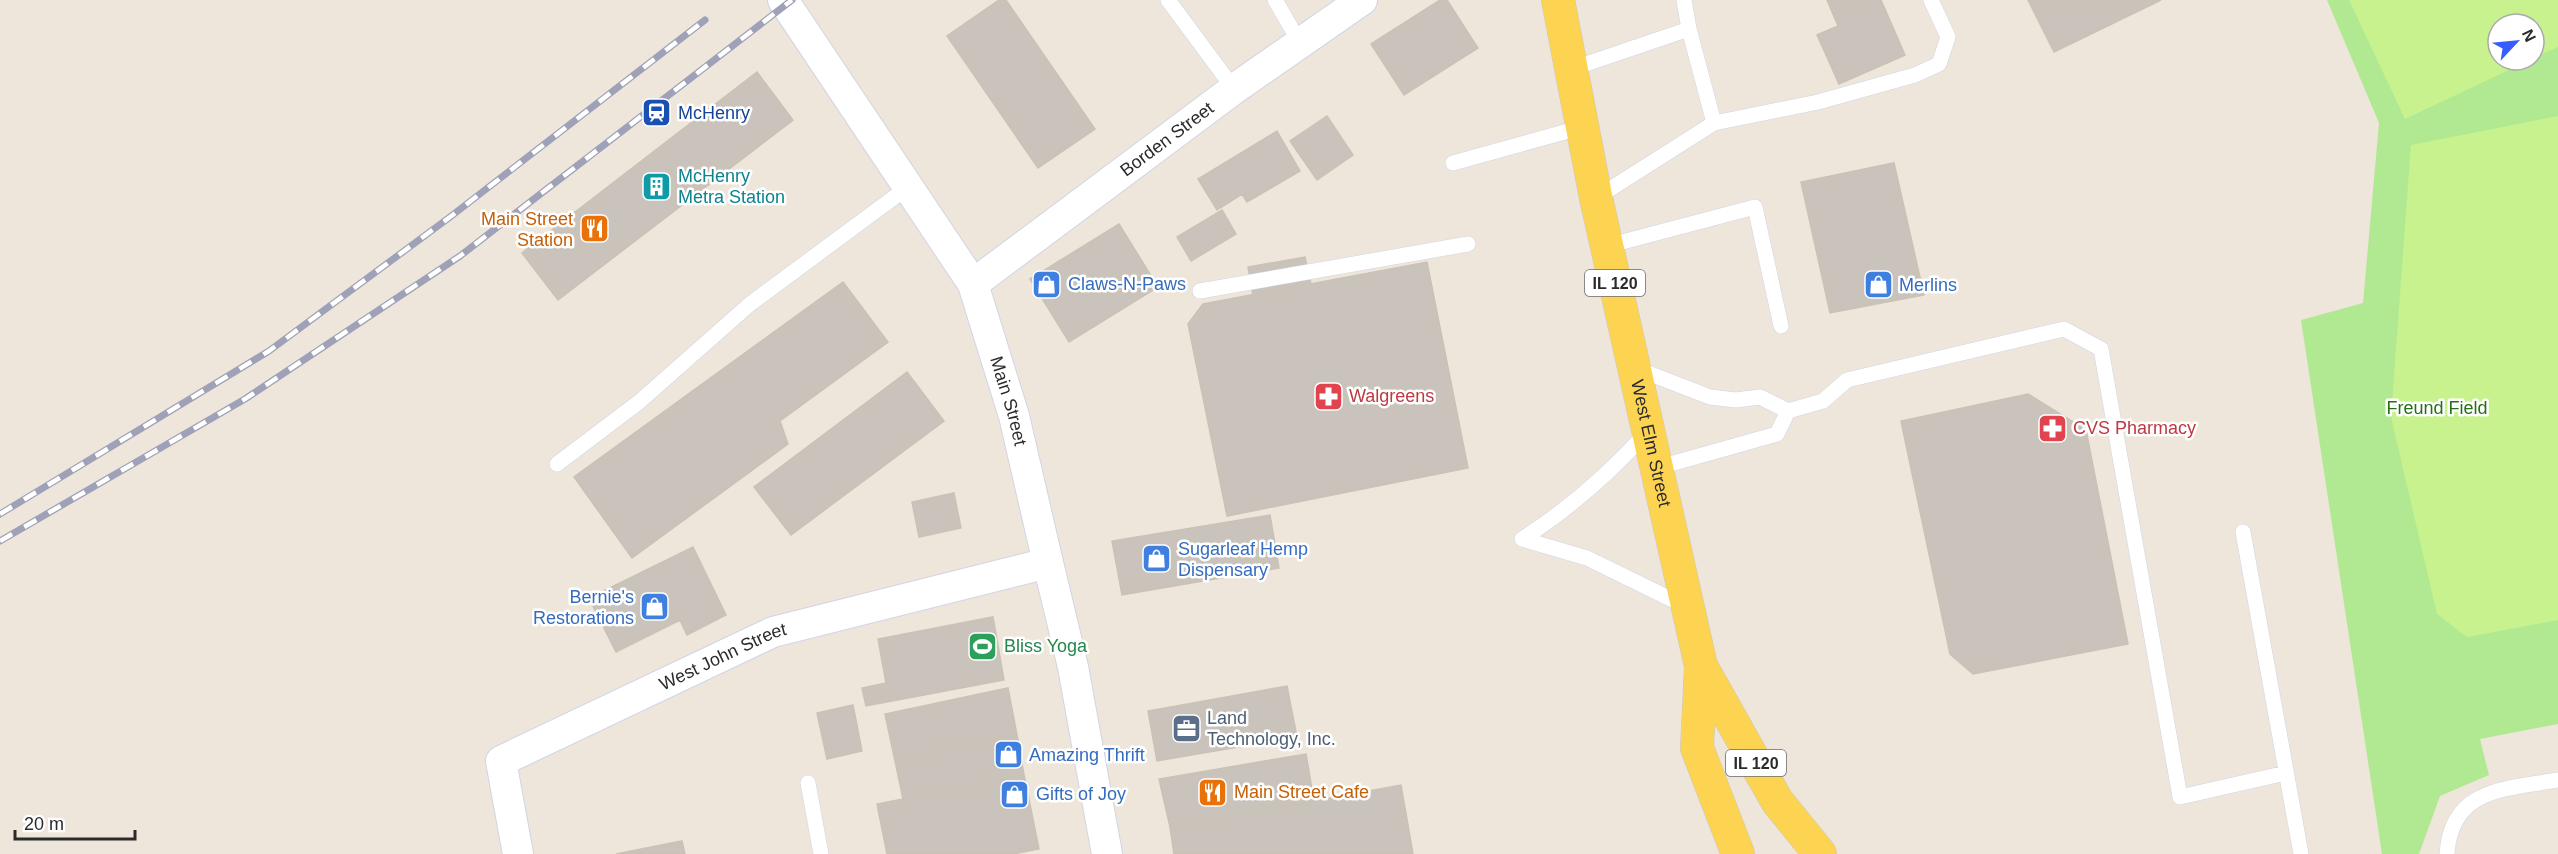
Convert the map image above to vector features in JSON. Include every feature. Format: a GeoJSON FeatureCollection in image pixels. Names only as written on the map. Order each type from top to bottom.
{"type":"FeatureCollection","features":[{"type":"Feature","properties":{"kind":"main road","name":"West Elm Street"},"geometry":{"type":"LineString","coordinates":[[1558,0],[1596,198],[1701,666],[1777,801],[1820,854]]}},
{"type":"Feature","properties":{"kind":"main road"},"geometry":{"type":"LineString","coordinates":[[1701,666],[1697,748],[1738,854]]}},
{"type":"Feature","properties":{"kind":"street","name":"Main Street"},"geometry":{"type":"LineString","coordinates":[[783,0],[973,284],[1014,416],[1072,667],[1107,854]]}},
{"type":"Feature","properties":{"kind":"street","name":"Borden Street"},"geometry":{"type":"LineString","coordinates":[[973,284],[1234,88],[1362,0]]}},
{"type":"Feature","properties":{"kind":"street","name":"West John Street"},"geometry":{"type":"LineString","coordinates":[[518,854],[501,761],[773,632],[1048,562]]}},
{"type":"Feature","properties":{"kind":"lane"},"geometry":{"type":"LineString","coordinates":[[1168,0],[1234,88]]}},
{"type":"Feature","properties":{"kind":"lane"},"geometry":{"type":"LineString","coordinates":[[1275,0],[1299,43]]}},
{"type":"Feature","properties":{"kind":"lane"},"geometry":{"type":"LineString","coordinates":[[1684,0],[1689,29],[1714,123]]}},
{"type":"Feature","properties":{"kind":"lane"},"geometry":{"type":"LineString","coordinates":[[1596,198],[1714,123],[1818,102],[1915,75],[1939,64],[1948,37],[1931,0]]}},
{"type":"Feature","properties":{"kind":"lane"},"geometry":{"type":"LineString","coordinates":[[1571,69],[1689,29]]}},
{"type":"Feature","properties":{"kind":"lane"},"geometry":{"type":"LineString","coordinates":[[1453,163],[1582,126]]}},
{"type":"Feature","properties":{"kind":"lane"},"geometry":{"type":"LineString","coordinates":[[557,464],[639,402],[750,304],[908,187]]}},
{"type":"Feature","properties":{"kind":"lane"},"geometry":{"type":"LineString","coordinates":[[1607,246],[1755,207],[1781,326]]}},
{"type":"Feature","properties":{"kind":"lane"},"geometry":{"type":"LineString","coordinates":[[1200,291],[1468,244]]}},
{"type":"Feature","properties":{"kind":"lane"},"geometry":{"type":"LineString","coordinates":[[1635,369],[1710,398],[1736,400],[1760,398],[1788,411],[1823,401],[1847,380],[2064,329],[2101,349],[2180,797],[2286,773]]}},
{"type":"Feature","properties":{"kind":"lane"},"geometry":{"type":"LineString","coordinates":[[1656,468],[1778,434],[1788,411]]}},
{"type":"Feature","properties":{"kind":"lane"},"geometry":{"type":"LineString","coordinates":[[1648,431],[1618,464],[1576,501],[1522,539],[1587,558],[1686,607]]}},
{"type":"Feature","properties":{"kind":"lane"},"geometry":{"type":"LineString","coordinates":[[2243,532],[2301,854]]}},
{"type":"Feature","properties":{"kind":"lane"},"geometry":{"type":"LineString","coordinates":[[2447,854],[2454,821],[2469,803],[2494,792],[2558,780]]}},
{"type":"Feature","properties":{"kind":"lane"},"geometry":{"type":"LineString","coordinates":[[808,783],[821,854]]}},
{"type":"Feature","properties":{"kind":"green space","name":"Freund Field"},"geometry":{"type":"Polygon","coordinates":[[[2327,0],[2558,0],[2558,724],[2480,739],[2489,775],[2440,796],[2419,854],[2382,854],[2301,320],[2363,303],[2379,123],[2327,0]]]}},
{"type":"Feature","properties":{"kind":"green space"},"geometry":{"type":"Polygon","coordinates":[[[2349,0],[2558,0],[2558,47],[2546,52],[2546,12],[2486,12],[2486,72],[2505,72],[2405,119],[2349,0]]]}},
{"type":"Feature","properties":{"kind":"green space"},"geometry":{"type":"Polygon","coordinates":[[[2558,116],[2558,620],[2467,637],[2437,614],[2391,417],[2411,145],[2558,116]]]}},
{"type":"Feature","properties":{"kind":"building"},"geometry":{"type":"Polygon","coordinates":[[[999,0],[1006,0],[1095,129],[1038,168],[947,36],[999,0]]]}},
{"type":"Feature","properties":{"kind":"building"},"geometry":{"type":"Polygon","coordinates":[[[1440,0],[1447,0],[1478,48],[1404,95],[1371,44],[1440,0]]]}},
{"type":"Feature","properties":{"kind":"building"},"geometry":{"type":"Polygon","coordinates":[[[1827,0],[1881,0],[1905,55],[1839,84],[1817,35],[1838,26],[1827,0]]]}},
{"type":"Feature","properties":{"kind":"building"},"geometry":{"type":"Polygon","coordinates":[[[2028,0],[2161,0],[2054,52],[2028,0]]]}},
{"type":"Feature","properties":{"kind":"building","name":"McHenry Metra Station"},"geometry":{"type":"Polygon","coordinates":[[[757,72],[793,120],[558,300],[522,253],[757,72]]]}},
{"type":"Feature","properties":{"kind":"building"},"geometry":{"type":"Polygon","coordinates":[[[1327,116],[1353,155],[1317,180],[1290,141],[1327,116]]]}},
{"type":"Feature","properties":{"kind":"building"},"geometry":{"type":"Polygon","coordinates":[[[1277,131],[1300,171],[1247,202],[1242,194],[1217,210],[1198,179],[1277,131]]]}},
{"type":"Feature","properties":{"kind":"building"},"geometry":{"type":"Polygon","coordinates":[[[1894,163],[1924,295],[1830,313],[1801,182],[1894,163]]]}},
{"type":"Feature","properties":{"kind":"building"},"geometry":{"type":"Polygon","coordinates":[[[1222,210],[1236,234],[1191,261],[1177,237],[1222,210]]]}},
{"type":"Feature","properties":{"kind":"building"},"geometry":{"type":"Polygon","coordinates":[[[1119,224],[1158,287],[1069,342],[1030,279],[1119,224]]]}},
{"type":"Feature","properties":{"kind":"building"},"geometry":{"type":"Polygon","coordinates":[[[1305,257],[1311,284],[1253,295],[1248,267],[1305,257]]]}},
{"type":"Feature","properties":{"kind":"building","name":"Walgreens"},"geometry":{"type":"Polygon","coordinates":[[[1427,262],[1468,468],[1227,516],[1188,324],[1203,304],[1427,262]]]}},
{"type":"Feature","properties":{"kind":"building"},"geometry":{"type":"Polygon","coordinates":[[[843,282],[888,342],[780,421],[788,444],[632,558],[574,477],[843,282]]]}},
{"type":"Feature","properties":{"kind":"building"},"geometry":{"type":"Polygon","coordinates":[[[907,372],[944,421],[791,535],[754,487],[907,372]]]}},
{"type":"Feature","properties":{"kind":"building","name":"CVS Pharmacy"},"geometry":{"type":"Polygon","coordinates":[[[2028,394],[2086,430],[2128,644],[1973,674],[1950,654],[1901,421],[2028,394]]]}},
{"type":"Feature","properties":{"kind":"building"},"geometry":{"type":"Polygon","coordinates":[[[954,493],[961,528],[919,537],[912,502],[954,493]]]}},
{"type":"Feature","properties":{"kind":"building"},"geometry":{"type":"Polygon","coordinates":[[[1270,515],[1279,568],[1122,595],[1112,541],[1270,515]]]}},
{"type":"Feature","properties":{"kind":"building"},"geometry":{"type":"Polygon","coordinates":[[[693,547],[726,615],[687,635],[680,620],[616,652],[589,598],[693,547]]]}},
{"type":"Feature","properties":{"kind":"building"},"geometry":{"type":"Polygon","coordinates":[[[993,617],[1004,680],[866,706],[862,688],[886,683],[878,639],[993,617]]]}},
{"type":"Feature","properties":{"kind":"building"},"geometry":{"type":"Polygon","coordinates":[[[1287,686],[1297,737],[1157,761],[1148,711],[1287,686]]]}},
{"type":"Feature","properties":{"kind":"building"},"geometry":{"type":"Polygon","coordinates":[[[1008,688],[1017,735],[895,761],[885,714],[1008,688]]]}},
{"type":"Feature","properties":{"kind":"building"},"geometry":{"type":"Polygon","coordinates":[[[853,705],[862,751],[827,759],[817,713],[853,705]]]}},
{"type":"Feature","properties":{"kind":"building"},"geometry":{"type":"Polygon","coordinates":[[[1017,735],[1024,775],[903,799],[895,761],[1017,735]]]}},
{"type":"Feature","properties":{"kind":"building"},"geometry":{"type":"Polygon","coordinates":[[[1306,754],[1314,801],[1170,827],[1159,779],[1306,754]]]}},
{"type":"Feature","properties":{"kind":"building"},"geometry":{"type":"Polygon","coordinates":[[[1024,775],[1039,849],[1013,854],[887,854],[877,804],[1024,775]]]}},
{"type":"Feature","properties":{"kind":"building"},"geometry":{"type":"Polygon","coordinates":[[[1401,785],[1413,854],[1174,854],[1170,827],[1401,785]]]}},
{"type":"Feature","properties":{"kind":"building"},"geometry":{"type":"Polygon","coordinates":[[[682,841],[685,854],[616,854],[682,841]]]}},
{"type":"Feature","properties":{"kind":"railway"},"geometry":{"type":"LineString","coordinates":[[0,541],[245,399],[460,256],[792,0]]}},
{"type":"Feature","properties":{"kind":"railway"},"geometry":{"type":"LineString","coordinates":[[0,514],[269,351],[450,217],[705,20]]}},
{"type":"Feature","properties":{"kind":"place","name":"McHenry"},"geometry":{"type":"Point","coordinates":[657,113]}},
{"type":"Feature","properties":{"kind":"place","name":"McHenry Metra Station"},"geometry":{"type":"Point","coordinates":[657,186]}},
{"type":"Feature","properties":{"kind":"place","name":"Main Street Station"},"geometry":{"type":"Point","coordinates":[594,229]}},
{"type":"Feature","properties":{"kind":"place","name":"Claws-N-Paws"},"geometry":{"type":"Point","coordinates":[1047,284]}},
{"type":"Feature","properties":{"kind":"place","name":"Merlins"},"geometry":{"type":"Point","coordinates":[1878,285]}},
{"type":"Feature","properties":{"kind":"place","name":"Walgreens"},"geometry":{"type":"Point","coordinates":[1328,396]}},
{"type":"Feature","properties":{"kind":"place","name":"CVS Pharmacy"},"geometry":{"type":"Point","coordinates":[2052,428]}},
{"type":"Feature","properties":{"kind":"place","name":"Sugarleaf Hemp Dispensary"},"geometry":{"type":"Point","coordinates":[1157,559]}},
{"type":"Feature","properties":{"kind":"place","name":"Bernie's Restorations"},"geometry":{"type":"Point","coordinates":[655,607]}},
{"type":"Feature","properties":{"kind":"place","name":"Bliss Yoga"},"geometry":{"type":"Point","coordinates":[983,646]}},
{"type":"Feature","properties":{"kind":"place","name":"Land Technology, Inc."},"geometry":{"type":"Point","coordinates":[1186,728]}},
{"type":"Feature","properties":{"kind":"place","name":"Amazing Thrift"},"geometry":{"type":"Point","coordinates":[1008,755]}},
{"type":"Feature","properties":{"kind":"place","name":"Main Street Cafe"},"geometry":{"type":"Point","coordinates":[1213,792]}},
{"type":"Feature","properties":{"kind":"place","name":"Gifts of Joy"},"geometry":{"type":"Point","coordinates":[1015,794]}}]}
